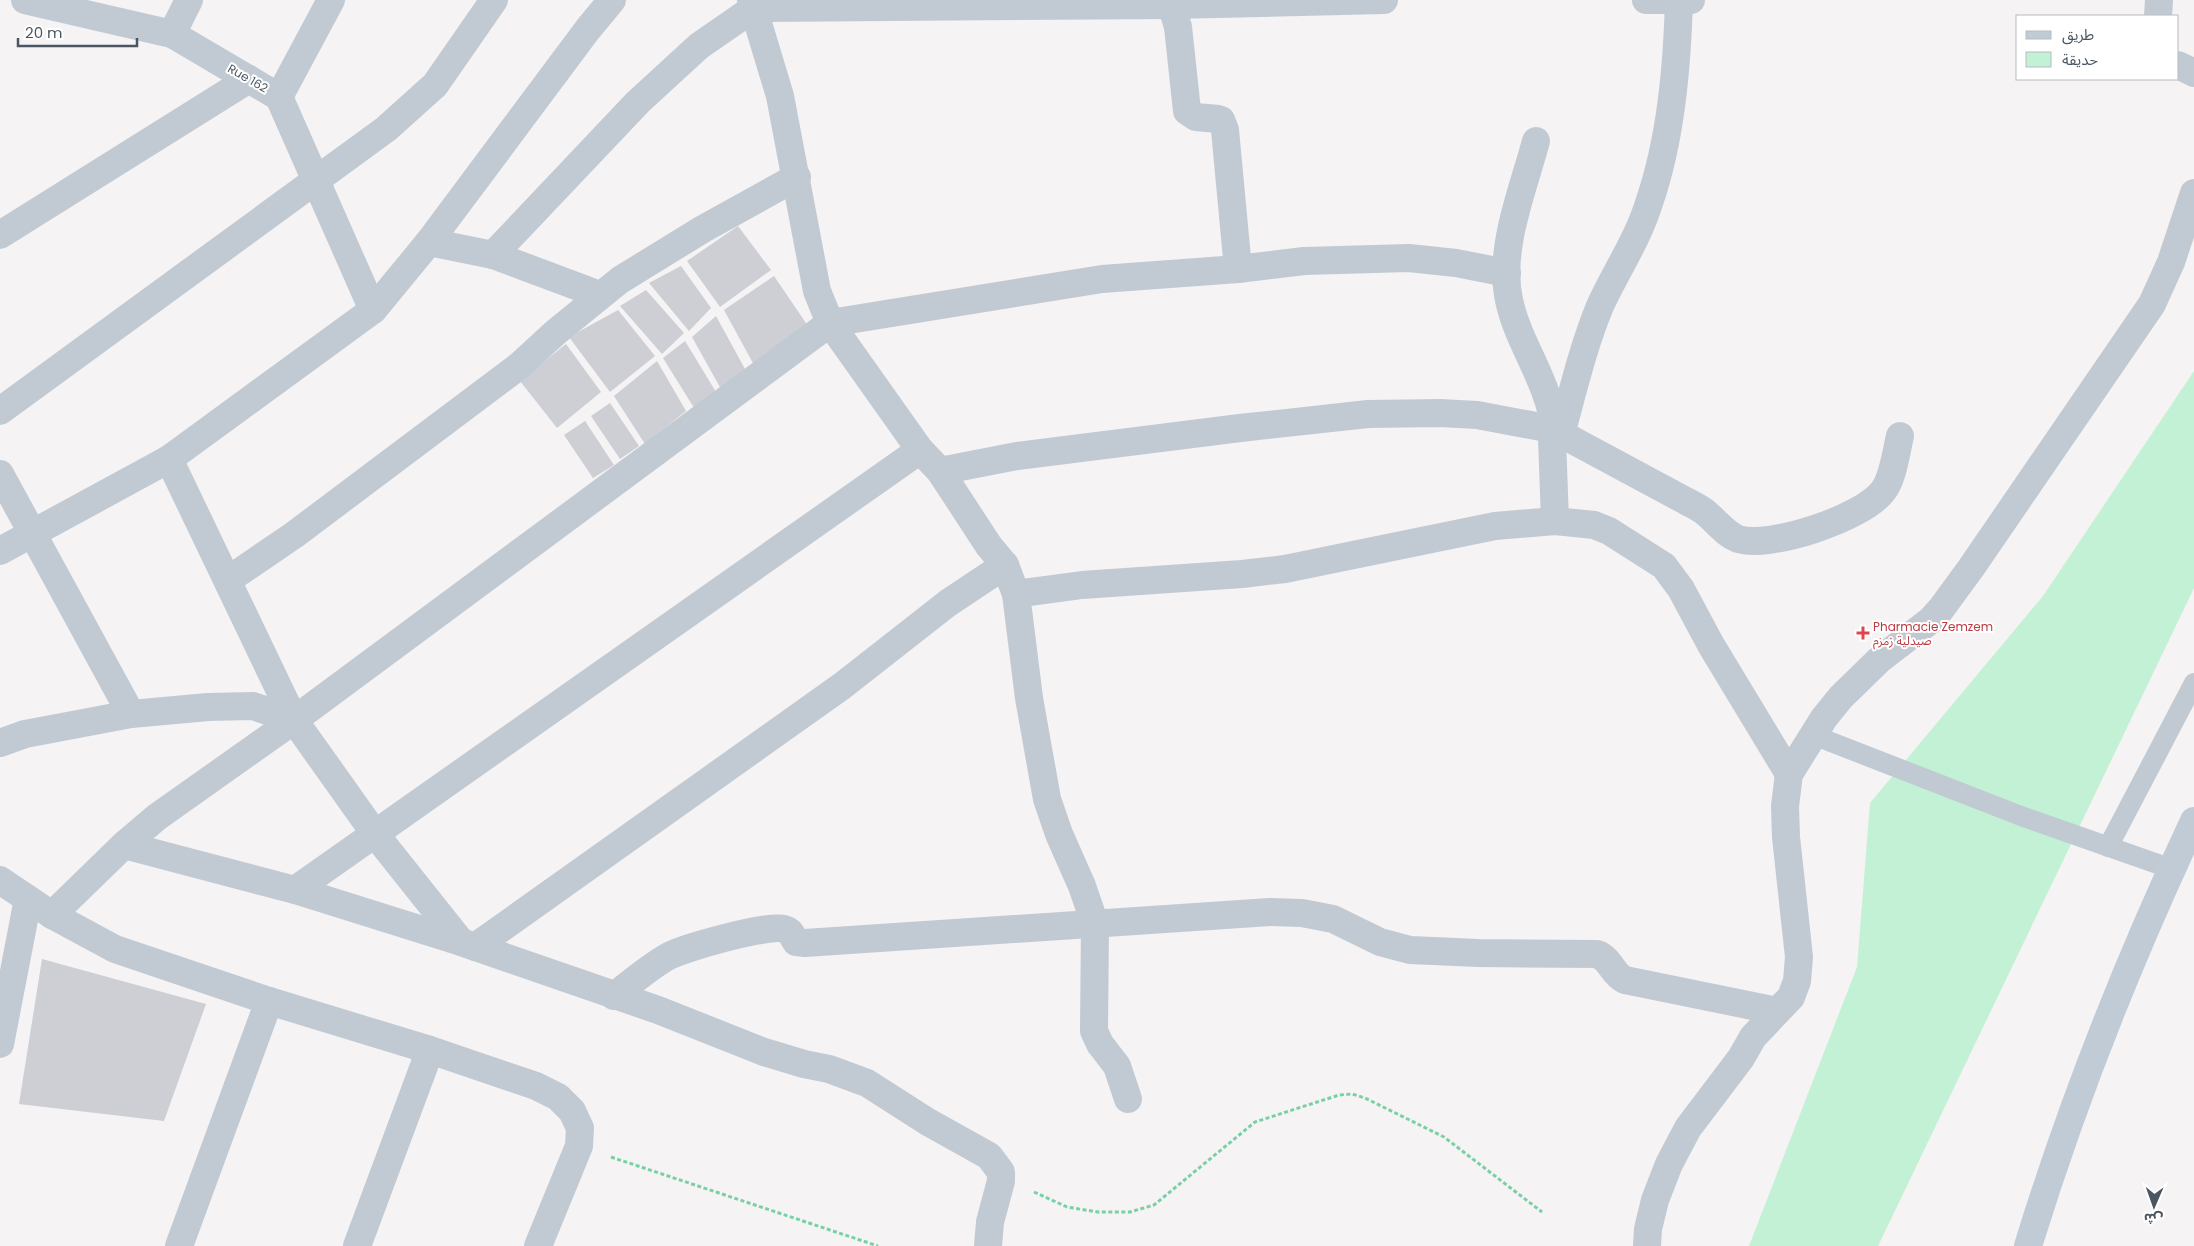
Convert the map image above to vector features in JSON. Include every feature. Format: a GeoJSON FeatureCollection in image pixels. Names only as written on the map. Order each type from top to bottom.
{"type":"FeatureCollection","features":[{"type":"Feature","properties":{"kind":"street","name":"Rue 162"},"geometry":{"type":"LineString","coordinates":[[25,0],[172,34],[279,97],[317,178],[373,310]]}},
{"type":"Feature","properties":{"kind":"street"},"geometry":{"type":"LineString","coordinates":[[172,34],[190,0]]}},
{"type":"Feature","properties":{"kind":"street"},"geometry":{"type":"LineString","coordinates":[[279,97],[331,0]]}},
{"type":"Feature","properties":{"kind":"street"},"geometry":{"type":"LineString","coordinates":[[0,411],[386,129],[434,85],[494,0]]}},
{"type":"Feature","properties":{"kind":"street"},"geometry":{"type":"LineString","coordinates":[[0,550],[169,459],[373,310],[429,242],[588,29],[612,0]]}},
{"type":"Feature","properties":{"kind":"street"},"geometry":{"type":"LineString","coordinates":[[493,255],[638,102],[699,46],[752,4],[1171,3],[1384,0]]}},
{"type":"Feature","properties":{"kind":"street"},"geometry":{"type":"LineString","coordinates":[[1557,432],[1600,308],[1641,225],[1659,171],[1668,122],[1683,0],[1646,0]]}},
{"type":"Feature","properties":{"kind":"street"},"geometry":{"type":"LineString","coordinates":[[2158,15],[2159,0]]}},
{"type":"Feature","properties":{"kind":"street"},"geometry":{"type":"LineString","coordinates":[[1171,3],[1178,27],[1187,111],[1193,116],[1221,120],[1225,130],[1238,269]]}},
{"type":"Feature","properties":{"kind":"street"},"geometry":{"type":"LineString","coordinates":[[752,4],[780,96],[822,309],[920,450],[940,471],[988,546],[1005,565],[1016,594],[1029,698],[1047,799],[1095,924],[1094,1031],[1100,1044],[1115,1062],[1128,1099]]}},
{"type":"Feature","properties":{"kind":"street"},"geometry":{"type":"LineString","coordinates":[[2179,66],[2194,73]]}},
{"type":"Feature","properties":{"kind":"street"},"geometry":{"type":"LineString","coordinates":[[0,236],[249,78]]}},
{"type":"Feature","properties":{"kind":"street"},"geometry":{"type":"LineString","coordinates":[[1536,141],[1511,230],[1507,273],[1509,300],[1516,324],[1547,395],[1557,432],[1555,521]]}},
{"type":"Feature","properties":{"kind":"street"},"geometry":{"type":"LineString","coordinates":[[228,580],[294,535],[519,366],[600,295],[653,259],[703,229],[797,178]]}},
{"type":"Feature","properties":{"kind":"street"},"geometry":{"type":"LineString","coordinates":[[1647,1246],[1648,1229],[1655,1200],[1679,1144],[1697,1114],[1741,1058],[1753,1037],[1791,997],[1797,981],[1798,969],[1784,806],[1789,774],[1824,718],[1861,676],[1942,609],[1971,568],[2104,371],[2152,304],[2168,270],[2194,193]]}},
{"type":"Feature","properties":{"kind":"street"},"geometry":{"type":"LineString","coordinates":[[429,242],[493,255],[600,295]]}},
{"type":"Feature","properties":{"kind":"street"},"geometry":{"type":"LineString","coordinates":[[52,915],[124,845],[157,818],[294,720],[830,323],[1102,278],[1238,269],[1304,260],[1410,258],[1456,262],[1507,273]]}},
{"type":"Feature","properties":{"kind":"street"},"geometry":{"type":"LineString","coordinates":[[940,471],[1018,456],[1230,429],[1368,414],[1440,413],[1477,415],[1557,432],[1686,501],[1704,512],[1728,534],[1741,540],[1756,542],[1802,533],[1841,519],[1864,506],[1883,491],[1892,469],[1900,436]]}},
{"type":"Feature","properties":{"kind":"street"},"geometry":{"type":"LineString","coordinates":[[295,890],[920,450]]}},
{"type":"Feature","properties":{"kind":"street"},"geometry":{"type":"LineString","coordinates":[[169,459],[294,720],[375,834],[468,944]]}},
{"type":"Feature","properties":{"kind":"street"},"geometry":{"type":"LineString","coordinates":[[0,474],[131,714]]}},
{"type":"Feature","properties":{"kind":"street"},"geometry":{"type":"LineString","coordinates":[[1016,594],[1082,585],[1242,574],[1285,569],[1495,526],[1555,521],[1594,525],[1609,531],[1664,566],[1681,589],[1711,645],[1789,774]]}},
{"type":"Feature","properties":{"kind":"street"},"geometry":{"type":"LineString","coordinates":[[468,944],[842,686],[948,603],[1005,565]]}},
{"type":"Feature","properties":{"kind":"street"},"geometry":{"type":"LineString","coordinates":[[0,743],[25,734],[131,714],[208,707],[253,706],[294,720]]}},
{"type":"Feature","properties":{"kind":"street"},"geometry":{"type":"LineString","coordinates":[[2028,1246],[2050,1177],[2119,990],[2194,821]]}},
{"type":"Feature","properties":{"kind":"street"},"geometry":{"type":"LineString","coordinates":[[124,845],[295,890],[468,944],[702,1026],[764,1052],[829,1069],[867,1083],[928,1122],[989,1156],[996,1164],[1000,1172],[1001,1181],[990,1222],[988,1246]]}},
{"type":"Feature","properties":{"kind":"street"},"geometry":{"type":"LineString","coordinates":[[0,880],[52,915],[114,949],[269,1001],[430,1050],[536,1086],[558,1097],[578,1119],[581,1135],[579,1146],[538,1246]]}},
{"type":"Feature","properties":{"kind":"street"},"geometry":{"type":"LineString","coordinates":[[0,1044],[28,899]]}},
{"type":"Feature","properties":{"kind":"street"},"geometry":{"type":"LineString","coordinates":[[614,996],[668,957],[716,940],[768,928],[787,929],[792,933],[796,942],[805,943],[1270,912],[1302,913],[1333,919],[1380,942],[1410,950],[1478,953],[1597,954],[1604,956],[1617,975],[1625,980],[1777,1011]]}},
{"type":"Feature","properties":{"kind":"street"},"geometry":{"type":"LineString","coordinates":[[179,1246],[269,1001]]}},
{"type":"Feature","properties":{"kind":"street"},"geometry":{"type":"LineString","coordinates":[[357,1246],[430,1050]]}},
{"type":"Feature","properties":{"kind":"lane"},"geometry":{"type":"LineString","coordinates":[[2108,847],[2194,683]]}},
{"type":"Feature","properties":{"kind":"lane"},"geometry":{"type":"LineString","coordinates":[[1813,736],[2108,847],[2172,869]]}},
{"type":"Feature","properties":{"kind":"path"},"geometry":{"type":"LineString","coordinates":[[996,1164],[1030,1190],[1066,1208],[1098,1212],[1130,1212],[1154,1205],[1254,1122],[1339,1095],[1352,1094],[1444,1137],[1542,1212]]}},
{"type":"Feature","properties":{"kind":"path"},"geometry":{"type":"LineString","coordinates":[[579,1146],[878,1246]]}},
{"type":"Feature","properties":{"kind":"green space"},"geometry":{"type":"Polygon","coordinates":[[[2194,371],[2194,588],[1878,1246],[1749,1246],[1857,967],[1870,803],[2043,596],[2194,371]]]}},
{"type":"Feature","properties":{"kind":"building"},"geometry":{"type":"Polygon","coordinates":[[[738,226],[771,270],[720,307],[687,261],[738,226]]]}},
{"type":"Feature","properties":{"kind":"building"},"geometry":{"type":"Polygon","coordinates":[[[681,266],[711,308],[689,331],[649,283],[681,266]]]}},
{"type":"Feature","properties":{"kind":"building"},"geometry":{"type":"Polygon","coordinates":[[[774,276],[808,326],[754,365],[724,310],[774,276]]]}},
{"type":"Feature","properties":{"kind":"building"},"geometry":{"type":"Polygon","coordinates":[[[646,290],[684,333],[662,354],[620,306],[646,290]]]}},
{"type":"Feature","properties":{"kind":"building"},"geometry":{"type":"Polygon","coordinates":[[[618,310],[655,356],[610,392],[569,337],[618,310]]]}},
{"type":"Feature","properties":{"kind":"building"},"geometry":{"type":"Polygon","coordinates":[[[716,316],[745,369],[721,389],[692,337],[716,316]]]}},
{"type":"Feature","properties":{"kind":"building"},"geometry":{"type":"Polygon","coordinates":[[[685,341],[716,392],[696,411],[663,358],[685,341]]]}},
{"type":"Feature","properties":{"kind":"building"},"geometry":{"type":"Polygon","coordinates":[[[566,344],[601,392],[557,428],[520,381],[566,344]]]}},
{"type":"Feature","properties":{"kind":"building"},"geometry":{"type":"Polygon","coordinates":[[[657,361],[686,411],[645,444],[614,396],[657,361]]]}},
{"type":"Feature","properties":{"kind":"building"},"geometry":{"type":"Polygon","coordinates":[[[610,403],[639,446],[620,459],[591,416],[610,403]]]}},
{"type":"Feature","properties":{"kind":"building"},"geometry":{"type":"Polygon","coordinates":[[[585,421],[614,465],[593,478],[564,435],[585,421]]]}},
{"type":"Feature","properties":{"kind":"building"},"geometry":{"type":"Polygon","coordinates":[[[42,959],[206,1004],[164,1121],[19,1104],[42,959]]]}},
{"type":"Feature","properties":{"kind":"place","name":"Pharmacie Zemzem صيدلية زمزم"},"geometry":{"type":"Point","coordinates":[1863,633]}}]}
